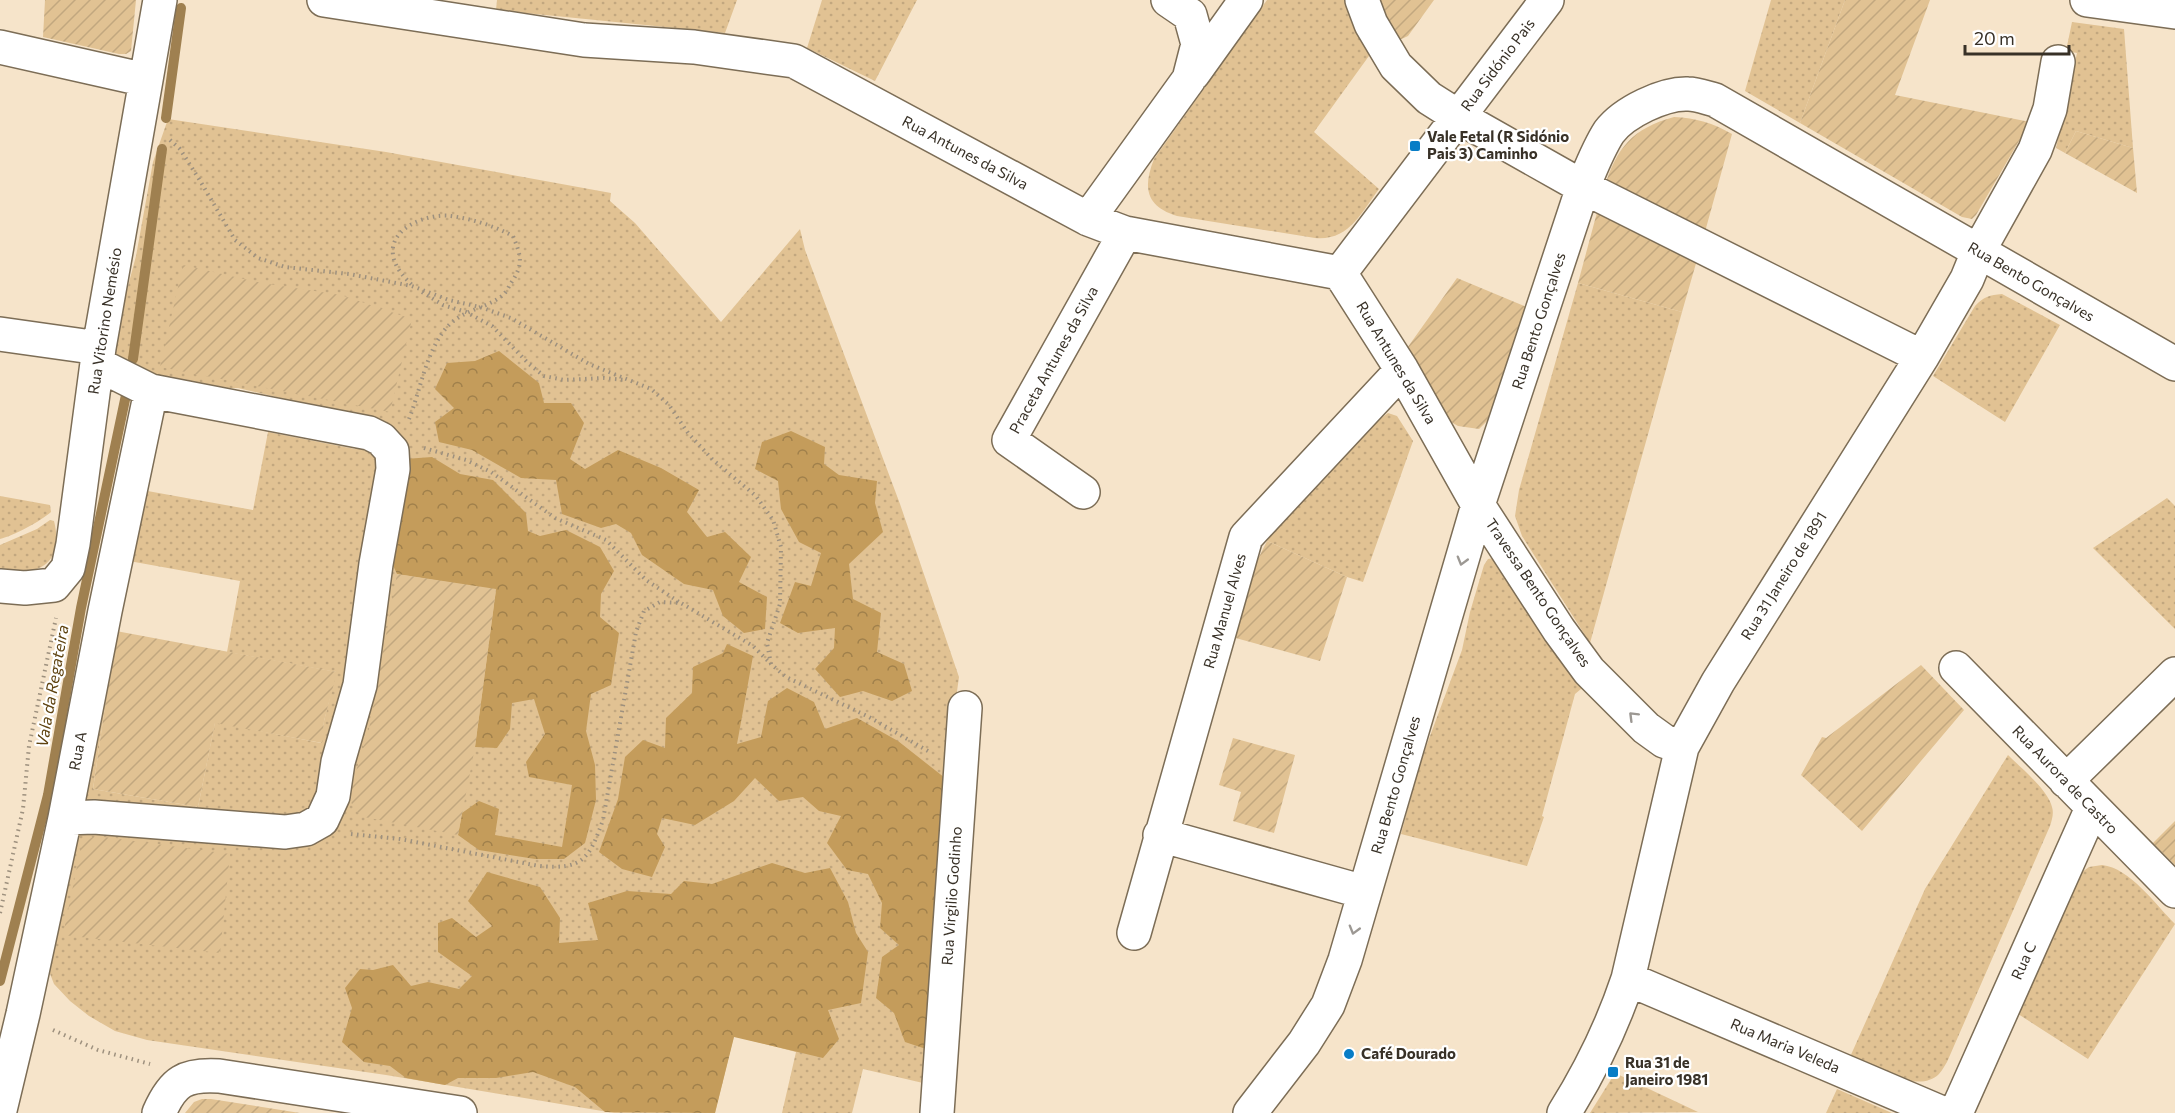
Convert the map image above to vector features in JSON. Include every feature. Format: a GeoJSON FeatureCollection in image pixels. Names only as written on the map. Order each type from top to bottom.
{"type":"FeatureCollection","features":[{"type":"Feature","properties":{"kind":"street","name":"Rua Vitorino Nemésio"},"geometry":{"type":"LineString","coordinates":[[54,585],[68,568],[73,544],[98,356],[160,0]]}},
{"type":"Feature","properties":{"kind":"street","name":"Rua Antunes da Silva"},"geometry":{"type":"LineString","coordinates":[[324,0],[584,40],[694,47],[794,61],[1088,219],[1125,234],[1340,273],[1402,370],[1478,505]]}},
{"type":"Feature","properties":{"kind":"street"},"geometry":{"type":"LineString","coordinates":[[1168,0],[1190,15],[1198,44],[1190,79]]}},
{"type":"Feature","properties":{"kind":"street"},"geometry":{"type":"LineString","coordinates":[[1088,219],[1246,0]]}},
{"type":"Feature","properties":{"kind":"street"},"geometry":{"type":"LineString","coordinates":[[1362,0],[1371,24],[1396,66],[1429,98],[1583,187],[1922,357]]}},
{"type":"Feature","properties":{"kind":"street","name":"Rua Sidónio Pais"},"geometry":{"type":"LineString","coordinates":[[1340,273],[1546,0]]}},
{"type":"Feature","properties":{"kind":"street"},"geometry":{"type":"LineString","coordinates":[[2087,0],[2175,12]]}},
{"type":"Feature","properties":{"kind":"street"},"geometry":{"type":"LineString","coordinates":[[0,47],[146,80]]}},
{"type":"Feature","properties":{"kind":"street","name":"Rua 31 Janeiro de 1891"},"geometry":{"type":"LineString","coordinates":[[1564,1113],[1599,1053],[1616,1015],[1628,979],[1682,747],[1747,635],[1922,357],[1967,279],[1978,252],[2035,150],[2050,109],[2058,62]]}},
{"type":"Feature","properties":{"kind":"street","name":"Rua Bento Gonçalves"},"geometry":{"type":"LineString","coordinates":[[1250,1113],[1304,1043],[1328,1005],[1345,960],[1478,505],[1583,187],[1594,158],[1611,129],[1635,110],[1662,98],[1688,94],[1716,100],[2175,364]]}},
{"type":"Feature","properties":{"kind":"street","name":"Praceta Antunes da Silva"},"geometry":{"type":"LineString","coordinates":[[1083,492],[1009,440],[1125,234]]}},
{"type":"Feature","properties":{"kind":"street"},"geometry":{"type":"LineString","coordinates":[[0,334],[98,356],[151,392],[369,433],[381,439],[392,451],[393,469],[376,564],[360,686],[338,762],[333,796],[322,820],[306,830],[285,832],[94,817],[65,818]]}},
{"type":"Feature","properties":{"kind":"street","name":"Rua Manuel Alves"},"geometry":{"type":"LineString","coordinates":[[1134,933],[1246,537],[1402,370]]}},
{"type":"Feature","properties":{"kind":"street","name":"Rua A"},"geometry":{"type":"LineString","coordinates":[[0,1110],[65,818],[151,392]]}},
{"type":"Feature","properties":{"kind":"street","name":"Travessa Bento Gonçalves"},"geometry":{"type":"LineString","coordinates":[[1478,505],[1559,630],[1589,671],[1646,728],[1665,741],[1682,747]]}},
{"type":"Feature","properties":{"kind":"street"},"geometry":{"type":"LineString","coordinates":[[0,586],[25,588],[54,585]]}},
{"type":"Feature","properties":{"kind":"street","name":"Rua Aurora de Castro"},"geometry":{"type":"LineString","coordinates":[[1956,668],[2175,891]]}},
{"type":"Feature","properties":{"kind":"street"},"geometry":{"type":"LineString","coordinates":[[2066,781],[2175,674]]}},
{"type":"Feature","properties":{"kind":"street","name":"Rua Virgilio Godinho"},"geometry":{"type":"LineString","coordinates":[[938,1099],[965,708]]}},
{"type":"Feature","properties":{"kind":"street","name":"Rua C"},"geometry":{"type":"LineString","coordinates":[[1956,1113],[2092,808]]}},
{"type":"Feature","properties":{"kind":"street"},"geometry":{"type":"LineString","coordinates":[[1160,835],[1364,892]]}},
{"type":"Feature","properties":{"kind":"street","name":"Rua Maria Veleda"},"geometry":{"type":"LineString","coordinates":[[1628,979],[1942,1113]]}},
{"type":"Feature","properties":{"kind":"street"},"geometry":{"type":"LineString","coordinates":[[159,1113],[167,1094],[182,1081],[198,1075],[219,1076],[460,1113]]}},
{"type":"Feature","properties":{"kind":"path"},"geometry":{"type":"LineString","coordinates":[[140,113],[180,149],[235,240],[258,258],[285,267],[349,274],[412,286],[449,300],[480,307],[511,318],[589,364],[651,389],[669,405],[688,433],[713,460],[756,496],[773,520],[781,547],[780,604],[767,643],[771,664]]}},
{"type":"Feature","properties":{"kind":"path"},"geometry":{"type":"LineString","coordinates":[[369,433],[392,433],[409,420],[432,353],[448,327],[466,312],[503,295],[518,273],[522,256],[513,236],[494,226],[449,216],[424,219],[407,226],[398,237],[393,253],[397,268],[412,286],[443,305],[466,312],[492,326],[544,376],[564,380],[604,378],[630,380]]}},
{"type":"Feature","properties":{"kind":"path"},"geometry":{"type":"LineString","coordinates":[[423,448],[466,460],[491,472],[555,518],[606,540],[661,592],[753,646],[786,677],[869,717],[942,759],[961,765]]}},
{"type":"Feature","properties":{"kind":"path"},"geometry":{"type":"LineString","coordinates":[[0,913],[23,809],[29,746],[58,606],[54,585]]}},
{"type":"Feature","properties":{"kind":"path"},"geometry":{"type":"LineString","coordinates":[[341,832],[400,839],[539,866],[560,868],[577,864],[593,849],[603,820],[636,632],[644,611],[660,602],[681,603]]}},
{"type":"Feature","properties":{"kind":"path"},"geometry":{"type":"LineString","coordinates":[[23,1014],[98,1050],[198,1075]]}},
{"type":"Feature","properties":{"kind":"shaded area"},"geometry":{"type":"Polygon","coordinates":[[[45,0],[136,0],[131,51],[119,54],[43,37],[45,0]]]}},
{"type":"Feature","properties":{"kind":"shaded area"},"geometry":{"type":"Polygon","coordinates":[[[497,0],[737,0],[725,33],[496,10],[497,0]]]}},
{"type":"Feature","properties":{"kind":"shaded area"},"geometry":{"type":"Polygon","coordinates":[[[822,0],[917,0],[875,81],[807,48],[822,0]]]}},
{"type":"Feature","properties":{"kind":"shaded area"},"geometry":{"type":"Polygon","coordinates":[[[1267,0],[1351,0],[1374,49],[1314,132],[1379,189],[1353,224],[1337,235],[1327,238],[1177,216],[1158,207],[1149,194],[1148,178],[1154,159],[1267,0]]]}},
{"type":"Feature","properties":{"kind":"shaded area"},"geometry":{"type":"Polygon","coordinates":[[[1373,0],[1434,0],[1408,36],[1393,43],[1373,0]]]}},
{"type":"Feature","properties":{"kind":"shaded area"},"geometry":{"type":"Polygon","coordinates":[[[1771,0],[1845,0],[1800,123],[1745,91],[1771,0]]]}},
{"type":"Feature","properties":{"kind":"shaded area"},"geometry":{"type":"Polygon","coordinates":[[[1845,0],[1930,0],[1895,95],[2030,122],[1972,219],[1962,217],[1800,123],[1845,0]]]}},
{"type":"Feature","properties":{"kind":"shaded area"},"geometry":{"type":"Polygon","coordinates":[[[2072,22],[2124,29],[2133,148],[2076,131],[2065,153],[2056,148],[2077,53],[2066,51],[2072,22]]]}},
{"type":"Feature","properties":{"kind":"shaded area"},"geometry":{"type":"Polygon","coordinates":[[[1674,117],[1704,122],[1732,134],[1703,239],[1604,189],[1614,162],[1628,142],[1647,127],[1674,117]]]}},
{"type":"Feature","properties":{"kind":"shaded area"},"geometry":{"type":"Polygon","coordinates":[[[168,119],[386,152],[611,193],[610,201],[635,223],[721,322],[800,229],[805,250],[900,504],[959,677],[945,778],[923,1083],[863,1069],[852,1113],[782,1113],[796,1052],[734,1036],[715,1113],[614,1113],[386,1075],[147,1040],[115,1031],[89,1016],[54,984],[47,966],[116,631],[93,789],[198,807],[215,722],[321,743],[336,672],[227,652],[240,581],[129,561],[142,490],[253,510],[268,432],[355,449],[362,417],[238,388],[191,389],[123,364],[116,354],[115,335],[136,256],[153,162],[168,119]]]}},
{"type":"Feature","properties":{"kind":"shaded area"},"geometry":{"type":"Polygon","coordinates":[[[2076,131],[2133,148],[2137,193],[2065,153],[2076,131]]]}},
{"type":"Feature","properties":{"kind":"shaded area"},"geometry":{"type":"Polygon","coordinates":[[[1599,205],[1699,253],[1682,312],[1578,283],[1599,205]]]}},
{"type":"Feature","properties":{"kind":"shaded area"},"geometry":{"type":"Polygon","coordinates":[[[183,265],[262,283],[341,295],[412,319],[390,412],[160,367],[183,265]]]}},
{"type":"Feature","properties":{"kind":"shaded area"},"geometry":{"type":"Polygon","coordinates":[[[1457,278],[1529,308],[1502,401],[1494,400],[1490,418],[1479,429],[1458,426],[1451,422],[1405,351],[1457,278]]]}},
{"type":"Feature","properties":{"kind":"shaded area"},"geometry":{"type":"Polygon","coordinates":[[[1578,283],[1682,312],[1590,643],[1522,536],[1515,516],[1519,490],[1578,283]]]}},
{"type":"Feature","properties":{"kind":"shaded area"},"geometry":{"type":"Polygon","coordinates":[[[2002,294],[2060,325],[2005,422],[1933,376],[1975,306],[1987,297],[2002,294]]]}},
{"type":"Feature","properties":{"kind":"shaded area"},"geometry":{"type":"Polygon","coordinates":[[[1388,413],[1397,416],[1413,441],[1363,582],[1267,541],[1279,522],[1361,433],[1388,413]]]}},
{"type":"Feature","properties":{"kind":"shaded area"},"geometry":{"type":"Polygon","coordinates":[[[0,496],[50,505],[51,512],[27,528],[0,539],[0,496]]]}},
{"type":"Feature","properties":{"kind":"shaded area"},"geometry":{"type":"Polygon","coordinates":[[[2167,498],[2175,506],[2175,629],[2093,548],[2167,498]]]}},
{"type":"Feature","properties":{"kind":"shaded area"},"geometry":{"type":"Polygon","coordinates":[[[50,520],[54,521],[55,548],[52,557],[45,564],[26,571],[0,569],[0,545],[37,529],[50,520]]]}},
{"type":"Feature","properties":{"kind":"shaded area"},"geometry":{"type":"Polygon","coordinates":[[[1267,541],[1347,577],[1320,661],[1232,637],[1253,569],[1267,541]]]}},
{"type":"Feature","properties":{"kind":"shaded area"},"geometry":{"type":"Polygon","coordinates":[[[1494,558],[1586,690],[1581,689],[1575,694],[1542,816],[1544,817],[1527,866],[1401,834],[1420,763],[1462,650],[1484,565],[1488,559],[1494,558]]]}},
{"type":"Feature","properties":{"kind":"shaded area"},"geometry":{"type":"Polygon","coordinates":[[[397,574],[496,589],[475,747],[458,835],[364,817],[357,812],[351,800],[350,791],[369,729],[397,574]]]}},
{"type":"Feature","properties":{"kind":"shaded area"},"geometry":{"type":"Polygon","coordinates":[[[116,631],[337,672],[324,721],[322,743],[215,723],[198,807],[93,789],[116,631]]]}},
{"type":"Feature","properties":{"kind":"shaded area"},"geometry":{"type":"Polygon","coordinates":[[[1921,665],[1964,710],[1862,831],[1801,775],[1822,737],[1826,738],[1921,665]]]}},
{"type":"Feature","properties":{"kind":"shaded area"},"geometry":{"type":"Polygon","coordinates":[[[1233,738],[1295,755],[1274,833],[1233,821],[1241,792],[1219,785],[1233,738]]]}},
{"type":"Feature","properties":{"kind":"shaded area"},"geometry":{"type":"Polygon","coordinates":[[[2008,755],[2045,793],[2053,812],[2050,826],[1947,1062],[1939,1074],[1930,1080],[1919,1082],[1895,1077],[1850,1057],[1925,889],[2008,755]]]}},
{"type":"Feature","properties":{"kind":"shaded area"},"geometry":{"type":"Polygon","coordinates":[[[2175,821],[2175,865],[2153,843],[2175,821]]]}},
{"type":"Feature","properties":{"kind":"shaded area"},"geometry":{"type":"Polygon","coordinates":[[[97,836],[230,854],[220,953],[63,935],[81,847],[88,839],[97,836]]]}},
{"type":"Feature","properties":{"kind":"shaded area"},"geometry":{"type":"Polygon","coordinates":[[[2102,865],[2132,880],[2175,924],[2088,1059],[2015,1012],[2078,875],[2089,867],[2102,865]]]}},
{"type":"Feature","properties":{"kind":"shaded area"},"geometry":{"type":"Polygon","coordinates":[[[1615,1073],[1698,1112],[1590,1113],[1615,1073]]]}},
{"type":"Feature","properties":{"kind":"shaded area"},"geometry":{"type":"Polygon","coordinates":[[[1837,1089],[1892,1113],[1826,1113],[1837,1089]]]}},
{"type":"Feature","properties":{"kind":"shaded area"},"geometry":{"type":"Polygon","coordinates":[[[202,1099],[300,1113],[185,1113],[194,1102],[202,1099]]]}},
{"type":"Feature","properties":{"kind":"green space"},"geometry":{"type":"Polygon","coordinates":[[[499,351],[539,383],[544,403],[571,403],[584,423],[570,459],[585,469],[618,450],[661,468],[699,490],[687,512],[707,537],[725,532],[751,557],[739,582],[767,597],[765,629],[744,633],[723,616],[713,590],[684,584],[642,555],[631,533],[616,524],[601,528],[562,514],[556,480],[521,478],[472,450],[439,442],[435,422],[454,408],[435,389],[447,363],[475,361],[499,351]]]}},
{"type":"Feature","properties":{"kind":"green space"},"geometry":{"type":"Polygon","coordinates":[[[791,431],[825,447],[824,464],[839,475],[877,481],[875,503],[883,532],[849,564],[853,599],[881,613],[877,652],[904,664],[912,691],[892,701],[863,691],[840,697],[815,669],[834,648],[835,628],[798,633],[780,623],[795,582],[811,586],[821,553],[799,542],[781,509],[778,481],[755,469],[762,442],[791,431]]]}},
{"type":"Feature","properties":{"kind":"green space"},"geometry":{"type":"Polygon","coordinates":[[[432,457],[460,474],[493,480],[526,513],[528,531],[540,536],[566,530],[600,547],[614,571],[601,594],[600,617],[619,633],[611,685],[591,694],[586,731],[595,765],[596,800],[585,843],[564,859],[535,859],[479,850],[458,835],[462,813],[479,801],[499,809],[495,835],[562,847],[572,785],[529,777],[526,762],[545,734],[534,699],[512,703],[510,729],[497,748],[475,747],[496,590],[397,574],[386,550],[405,459],[432,457]]]}},
{"type":"Feature","properties":{"kind":"green space"},"geometry":{"type":"Polygon","coordinates":[[[727,644],[753,656],[737,744],[761,737],[768,701],[787,688],[814,702],[825,729],[857,718],[898,741],[945,778],[926,1049],[905,1042],[894,1013],[876,998],[882,957],[899,945],[880,928],[882,903],[868,874],[847,870],[827,843],[841,816],[819,811],[803,797],[779,801],[755,778],[734,801],[695,825],[662,818],[657,834],[665,847],[652,877],[622,869],[599,852],[618,799],[625,757],[643,740],[665,748],[666,718],[692,693],[693,667],[723,653],[727,644]]]}},
{"type":"Feature","properties":{"kind":"green space"},"geometry":{"type":"Polygon","coordinates":[[[772,863],[805,873],[830,868],[848,902],[856,933],[868,952],[861,1003],[828,1010],[839,1039],[823,1058],[734,1037],[715,1113],[605,1112],[575,1087],[533,1072],[496,1078],[458,1078],[445,1085],[406,1078],[390,1066],[364,1062],[342,1042],[352,1008],[345,988],[360,969],[373,970],[393,965],[411,986],[428,982],[459,989],[472,976],[438,952],[438,923],[452,918],[476,937],[492,926],[468,901],[487,872],[540,887],[560,918],[559,943],[598,940],[588,903],[627,891],[671,894],[684,881],[712,884],[772,863]]]}},
{"type":"Feature","properties":{"kind":"waterway"},"geometry":{"type":"LineString","coordinates":[[166,118],[181,8]]}},
{"type":"Feature","properties":{"kind":"waterway"},"geometry":{"type":"LineString","coordinates":[[133,359],[162,149]]}},
{"type":"Feature","properties":{"kind":"waterway","name":"Vala da Regateira"},"geometry":{"type":"LineString","coordinates":[[0,981],[48,795],[81,608],[126,395]]}},
{"type":"Feature","properties":{"kind":"place","name":"Vale Fetal (R Sidónio Pais 3) Caminho"},"geometry":{"type":"Point","coordinates":[1415,146]}},
{"type":"Feature","properties":{"kind":"place","name":"Café Dourado"},"geometry":{"type":"Point","coordinates":[1349,1054]}},
{"type":"Feature","properties":{"kind":"place","name":"Rua 31 de Janeiro 1981"},"geometry":{"type":"Point","coordinates":[1613,1072]}}]}
